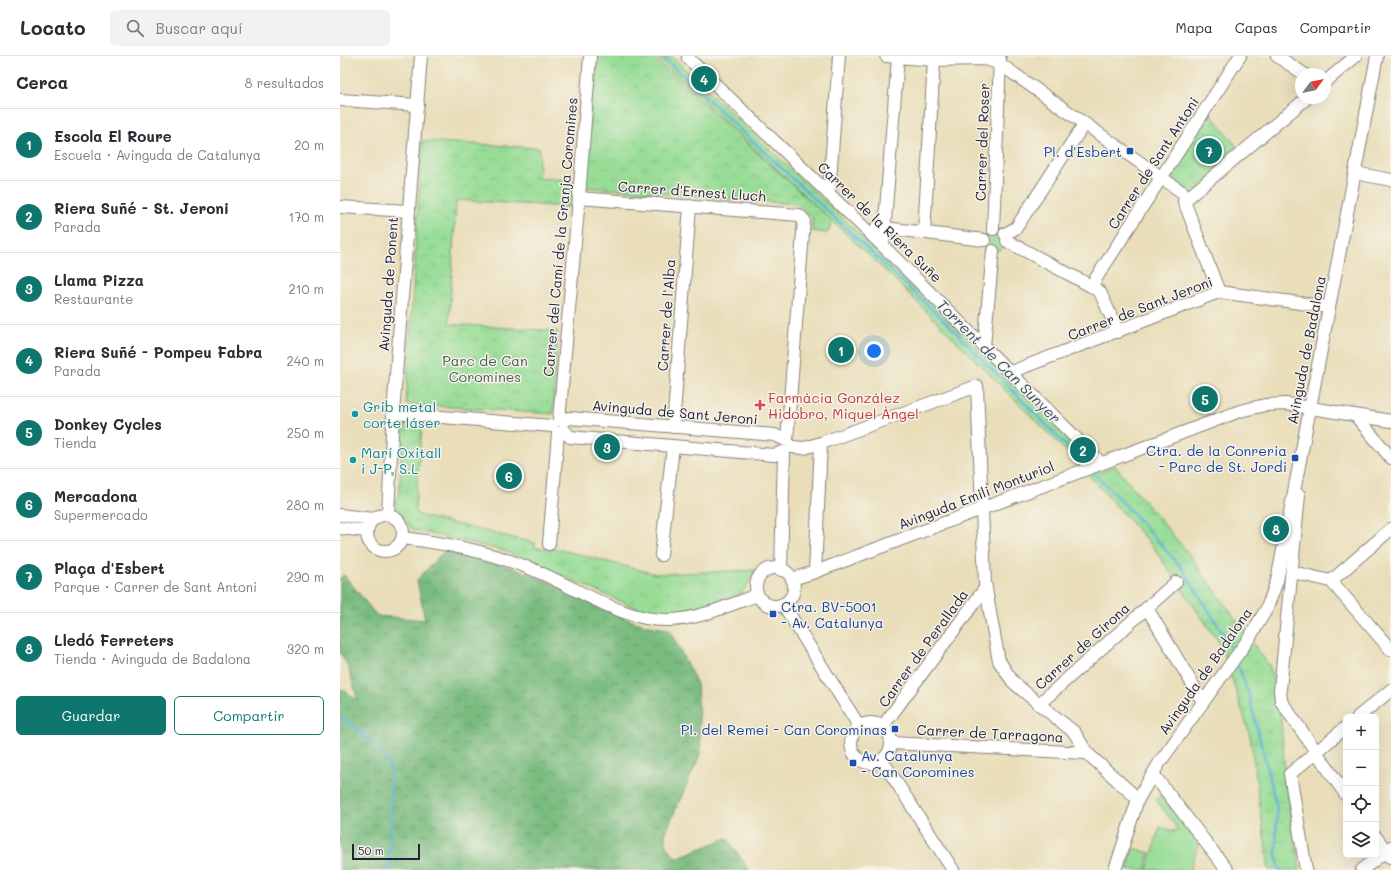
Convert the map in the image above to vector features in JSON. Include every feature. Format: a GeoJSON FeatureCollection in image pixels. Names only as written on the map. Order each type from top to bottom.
{"type":"FeatureCollection","features":[{"type":"Feature","properties":{"kind":"street","name":"Avinguda de Ponent"},"geometry":{"type":"LineString","coordinates":[[388,514],[393,413],[421,56]]}},
{"type":"Feature","properties":{"kind":"street","name":"Carrer del Camí de la Granja Coromines"},"geometry":{"type":"LineString","coordinates":[[550,544],[590,56]]}},
{"type":"Feature","properties":{"kind":"street","name":"Carrer de la Riera Suñe"},"geometry":{"type":"LineString","coordinates":[[688,56],[693,63],[862,225],[1011,372],[1098,464]]}},
{"type":"Feature","properties":{"kind":"street"},"geometry":{"type":"LineString","coordinates":[[829,194],[839,56]]}},
{"type":"Feature","properties":{"kind":"street","name":"Carrer de Sant Antoni"},"geometry":{"type":"LineString","coordinates":[[1091,286],[1240,56]]}},
{"type":"Feature","properties":{"kind":"street"},"geometry":{"type":"LineString","coordinates":[[1277,56],[1295,68]]}},
{"type":"Feature","properties":{"kind":"street"},"geometry":{"type":"LineString","coordinates":[[1331,77],[1356,56]]}},
{"type":"Feature","properties":{"kind":"street","name":"Avinguda de Badalona"},"geometry":{"type":"LineString","coordinates":[[1115,870],[1138,799],[1153,774],[1250,637],[1267,608],[1276,581],[1287,518],[1304,442],[1309,408],[1377,56]]}},
{"type":"Feature","properties":{"kind":"street"},"geometry":{"type":"LineString","coordinates":[[883,246],[892,57],[934,60],[1000,60],[1084,124],[1161,178],[1187,199],[1219,292]]}},
{"type":"Feature","properties":{"kind":"street"},"geometry":{"type":"LineString","coordinates":[[924,233],[934,60]]}},
{"type":"Feature","properties":{"kind":"street","name":"Carrer del Roser"},"geometry":{"type":"LineString","coordinates":[[993,229],[1000,60]]}},
{"type":"Feature","properties":{"kind":"street"},"geometry":{"type":"LineString","coordinates":[[340,100],[418,105]]}},
{"type":"Feature","properties":{"kind":"street"},"geometry":{"type":"LineString","coordinates":[[1187,199],[1300,104]]}},
{"type":"Feature","properties":{"kind":"street"},"geometry":{"type":"LineString","coordinates":[[1084,124],[1016,228],[1006,238],[1001,250],[993,250],[988,248],[984,240],[987,233],[993,229],[1001,230],[1006,238],[1100,292],[1118,332]]}},
{"type":"Feature","properties":{"kind":"street"},"geometry":{"type":"LineString","coordinates":[[1355,173],[1391,180]]}},
{"type":"Feature","properties":{"kind":"street","name":"Carrer d'Ernest Lluch"},"geometry":{"type":"LineString","coordinates":[[579,198],[799,215],[802,217],[804,220],[786,446]]}},
{"type":"Feature","properties":{"kind":"street","name":"Carrer de l'Alba"},"geometry":{"type":"LineString","coordinates":[[673,426],[690,206]]}},
{"type":"Feature","properties":{"kind":"street"},"geometry":{"type":"LineString","coordinates":[[340,207],[409,211]]}},
{"type":"Feature","properties":{"kind":"street"},"geometry":{"type":"LineString","coordinates":[[862,225],[984,240]]}},
{"type":"Feature","properties":{"kind":"street"},"geometry":{"type":"LineString","coordinates":[[984,346],[993,250]]}},
{"type":"Feature","properties":{"kind":"street","name":"Carrer de Sant Jeroni"},"geometry":{"type":"LineString","coordinates":[[1011,372],[1219,292],[1329,307]]}},
{"type":"Feature","properties":{"kind":"street"},"geometry":{"type":"LineString","coordinates":[[781,570],[786,446],[804,448],[821,443],[977,386],[981,509],[986,587],[1000,661],[1014,682],[1039,704]]}},
{"type":"Feature","properties":{"kind":"street","name":"Avinguda Emili Monturiol"},"geometry":{"type":"LineString","coordinates":[[792,579],[815,572],[1240,411],[1265,405],[1286,404],[1391,422]]}},
{"type":"Feature","properties":{"kind":"street","name":"Avinguda de Sant Jeroni"},"geometry":{"type":"LineString","coordinates":[[393,413],[559,426],[570,437],[774,455],[786,446],[775,435],[673,426],[569,418],[559,426]]}},
{"type":"Feature","properties":{"kind":"street"},"geometry":{"type":"LineString","coordinates":[[1355,415],[1391,458]]}},
{"type":"Feature","properties":{"kind":"street"},"geometry":{"type":"LineString","coordinates":[[1304,442],[1280,690],[1281,701],[1343,791]]}},
{"type":"Feature","properties":{"kind":"street"},"geometry":{"type":"LineString","coordinates":[[815,572],[821,443]]}},
{"type":"Feature","properties":{"kind":"street"},"geometry":{"type":"LineString","coordinates":[[661,555],[673,446]]}},
{"type":"Feature","properties":{"kind":"street"},"geometry":{"type":"LineString","coordinates":[[340,515],[373,519],[381,515],[388,514],[395,517],[401,522],[403,538],[394,549],[388,551],[380,550],[369,542],[367,531],[373,519]]}},
{"type":"Feature","properties":{"kind":"street"},"geometry":{"type":"LineString","coordinates":[[340,528],[367,531]]}},
{"type":"Feature","properties":{"kind":"street"},"geometry":{"type":"LineString","coordinates":[[1331,581],[1391,530]]}},
{"type":"Feature","properties":{"kind":"street"},"geometry":{"type":"LineString","coordinates":[[403,538],[433,542],[521,565],[541,572],[614,607],[648,618],[681,619],[757,594]]}},
{"type":"Feature","properties":{"kind":"street"},"geometry":{"type":"LineString","coordinates":[[768,569],[781,570],[792,579],[794,589],[792,596],[783,604],[773,606],[768,605],[757,594],[756,584],[761,574],[768,569]]}},
{"type":"Feature","properties":{"kind":"street"},"geometry":{"type":"LineString","coordinates":[[1292,572],[1331,581],[1391,650]]}},
{"type":"Feature","properties":{"kind":"street","name":"Carrer de Girona"},"geometry":{"type":"LineString","coordinates":[[1138,799],[1087,753],[1074,732],[1039,704],[1176,582]]}},
{"type":"Feature","properties":{"kind":"street","name":"Carrer de Perallada"},"geometry":{"type":"LineString","coordinates":[[883,726],[986,587]]}},
{"type":"Feature","properties":{"kind":"street"},"geometry":{"type":"LineString","coordinates":[[783,604],[859,726]]}},
{"type":"Feature","properties":{"kind":"street"},"geometry":{"type":"LineString","coordinates":[[1147,608],[1203,702]]}},
{"type":"Feature","properties":{"kind":"street"},"geometry":{"type":"LineString","coordinates":[[1362,714],[1391,690]]}},
{"type":"Feature","properties":{"kind":"street"},"geometry":{"type":"LineString","coordinates":[[872,722],[883,726],[888,732],[891,744],[888,755],[882,760],[871,763],[863,762],[854,754],[851,741],[852,734],[859,726],[872,722]]}},
{"type":"Feature","properties":{"kind":"street"},"geometry":{"type":"LineString","coordinates":[[1306,870],[1290,774],[1343,730]]}},
{"type":"Feature","properties":{"kind":"street","name":"Carrer de Tarragona"},"geometry":{"type":"LineString","coordinates":[[891,744],[1087,753]]}},
{"type":"Feature","properties":{"kind":"street"},"geometry":{"type":"LineString","coordinates":[[882,760],[953,870]]}},
{"type":"Feature","properties":{"kind":"street"},"geometry":{"type":"LineString","coordinates":[[1153,774],[1228,870]]}},
{"type":"Feature","properties":{"kind":"street"},"geometry":{"type":"LineString","coordinates":[[1362,870],[1389,852],[1379,840]]}},
{"type":"Feature","properties":{"kind":"green space"},"geometry":{"type":"Polygon","coordinates":[[[596,56],[651,56],[832,221],[828,233],[812,231],[812,217],[797,204],[584,187],[596,56]]]}},
{"type":"Feature","properties":{"kind":"green space"},"geometry":{"type":"Polygon","coordinates":[[[655,56],[671,56],[996,366],[1101,472],[1115,466],[1188,553],[1270,667],[1281,718],[1285,776],[1300,870],[1269,870],[1250,736],[1222,647],[1153,547],[1078,463],[890,275],[655,56]]]}},
{"type":"Feature","properties":{"kind":"green space"},"geometry":{"type":"Polygon","coordinates":[[[1206,108],[1242,153],[1192,194],[1163,175],[1206,108]]]}},
{"type":"Feature","properties":{"kind":"green space","name":"Parc de Can Coromines"},"geometry":{"type":"Polygon","coordinates":[[[422,141],[540,148],[538,178],[571,180],[570,207],[456,200],[449,324],[558,331],[553,414],[406,404],[422,141]]]}},
{"type":"Feature","properties":{"kind":"green space"},"geometry":{"type":"Polygon","coordinates":[[[995,229],[1003,232],[1006,240],[1003,248],[995,251],[987,248],[984,240],[987,232],[995,229]]]}},
{"type":"Feature","properties":{"kind":"green space"},"geometry":{"type":"Polygon","coordinates":[[[403,427],[422,427],[415,509],[418,515],[535,543],[535,548],[557,549],[656,574],[757,570],[741,594],[668,616],[639,609],[505,551],[413,530],[396,509],[394,499],[399,498],[403,427]]]}},
{"type":"Feature","properties":{"kind":"green space"},"geometry":{"type":"Polygon","coordinates":[[[445,550],[516,569],[555,585],[618,616],[635,622],[669,629],[697,684],[701,752],[665,834],[667,847],[676,858],[727,838],[749,870],[340,870],[340,688],[358,701],[348,666],[340,652],[340,578],[344,575],[377,616],[425,620],[417,580],[445,550]]]}},
{"type":"Feature","properties":{"kind":"green space"},"geometry":{"type":"Polygon","coordinates":[[[1161,795],[1199,843],[1190,870],[1147,870],[1160,827],[1174,831],[1178,829],[1156,800],[1161,795]]]}},
{"type":"Feature","properties":{"kind":"green space"},"geometry":{"type":"Polygon","coordinates":[[[1133,848],[1150,853],[1145,870],[1127,870],[1133,848]]]}},
{"type":"Feature","properties":{"kind":"waterway","name":"Torrent de Can Sunyer"},"geometry":{"type":"LineString","coordinates":[[662,56],[949,325],[1085,465]]}},
{"type":"Feature","properties":{"kind":"waterway","name":"Torrent de Can Sunyer"},"geometry":{"type":"LineString","coordinates":[[1092,471],[1129,509],[1181,567],[1228,641],[1233,654]]}},
{"type":"Feature","properties":{"kind":"waterway","name":"Torrent de Can Sunyer"},"geometry":{"type":"LineString","coordinates":[[1237,663],[1248,692],[1277,808],[1276,855],[1280,870]]}},
{"type":"Feature","properties":{"kind":"waterway"},"geometry":{"type":"LineString","coordinates":[[340,716],[360,731],[379,750],[388,763],[391,784],[389,870]]}},
{"type":"Feature","properties":{"kind":"place","name":"Riera Suñé - Pompeu Fabra"},"geometry":{"type":"Point","coordinates":[704,79]}},
{"type":"Feature","properties":{"kind":"place","name":"Pl. d'Esbert"},"geometry":{"type":"Point","coordinates":[1130,151]}},
{"type":"Feature","properties":{"kind":"place","name":"Plaça d'Esbert"},"geometry":{"type":"Point","coordinates":[1209,151]}},
{"type":"Feature","properties":{"kind":"place","name":"Escola El Roure"},"geometry":{"type":"Point","coordinates":[841,350]}},
{"type":"Feature","properties":{"kind":"place","name":"Donkey Cycles"},"geometry":{"type":"Point","coordinates":[1205,399]}},
{"type":"Feature","properties":{"kind":"place","name":"Farmàcia González Hidobro, Miquel Àngel"},"geometry":{"type":"Point","coordinates":[760,405]}},
{"type":"Feature","properties":{"kind":"place","name":"Grib metal corte láser"},"geometry":{"type":"Point","coordinates":[355,414]}},
{"type":"Feature","properties":{"kind":"place","name":"Llama Pizza"},"geometry":{"type":"Point","coordinates":[607,447]}},
{"type":"Feature","properties":{"kind":"place","name":"Riera Suñé - St. Jeroni"},"geometry":{"type":"Point","coordinates":[1083,450]}},
{"type":"Feature","properties":{"kind":"place","name":"Ctra. de la Conreria - Parc de St. Jordi"},"geometry":{"type":"Point","coordinates":[1295,458]}},
{"type":"Feature","properties":{"kind":"place","name":"Marí Oxitall i J-P, S.L"},"geometry":{"type":"Point","coordinates":[353,460]}},
{"type":"Feature","properties":{"kind":"place","name":"Mercadona"},"geometry":{"type":"Point","coordinates":[509,476]}},
{"type":"Feature","properties":{"kind":"place","name":"Lledó Ferreters"},"geometry":{"type":"Point","coordinates":[1276,529]}},
{"type":"Feature","properties":{"kind":"place","name":"Ctra. BV-5001 - Av. Catalunya"},"geometry":{"type":"Point","coordinates":[773,614]}},
{"type":"Feature","properties":{"kind":"place","name":"Pl. del Remei - Can Corominas"},"geometry":{"type":"Point","coordinates":[895,729]}},
{"type":"Feature","properties":{"kind":"place","name":"Av. Catalunya - Can Coromines"},"geometry":{"type":"Point","coordinates":[853,763]}}]}
